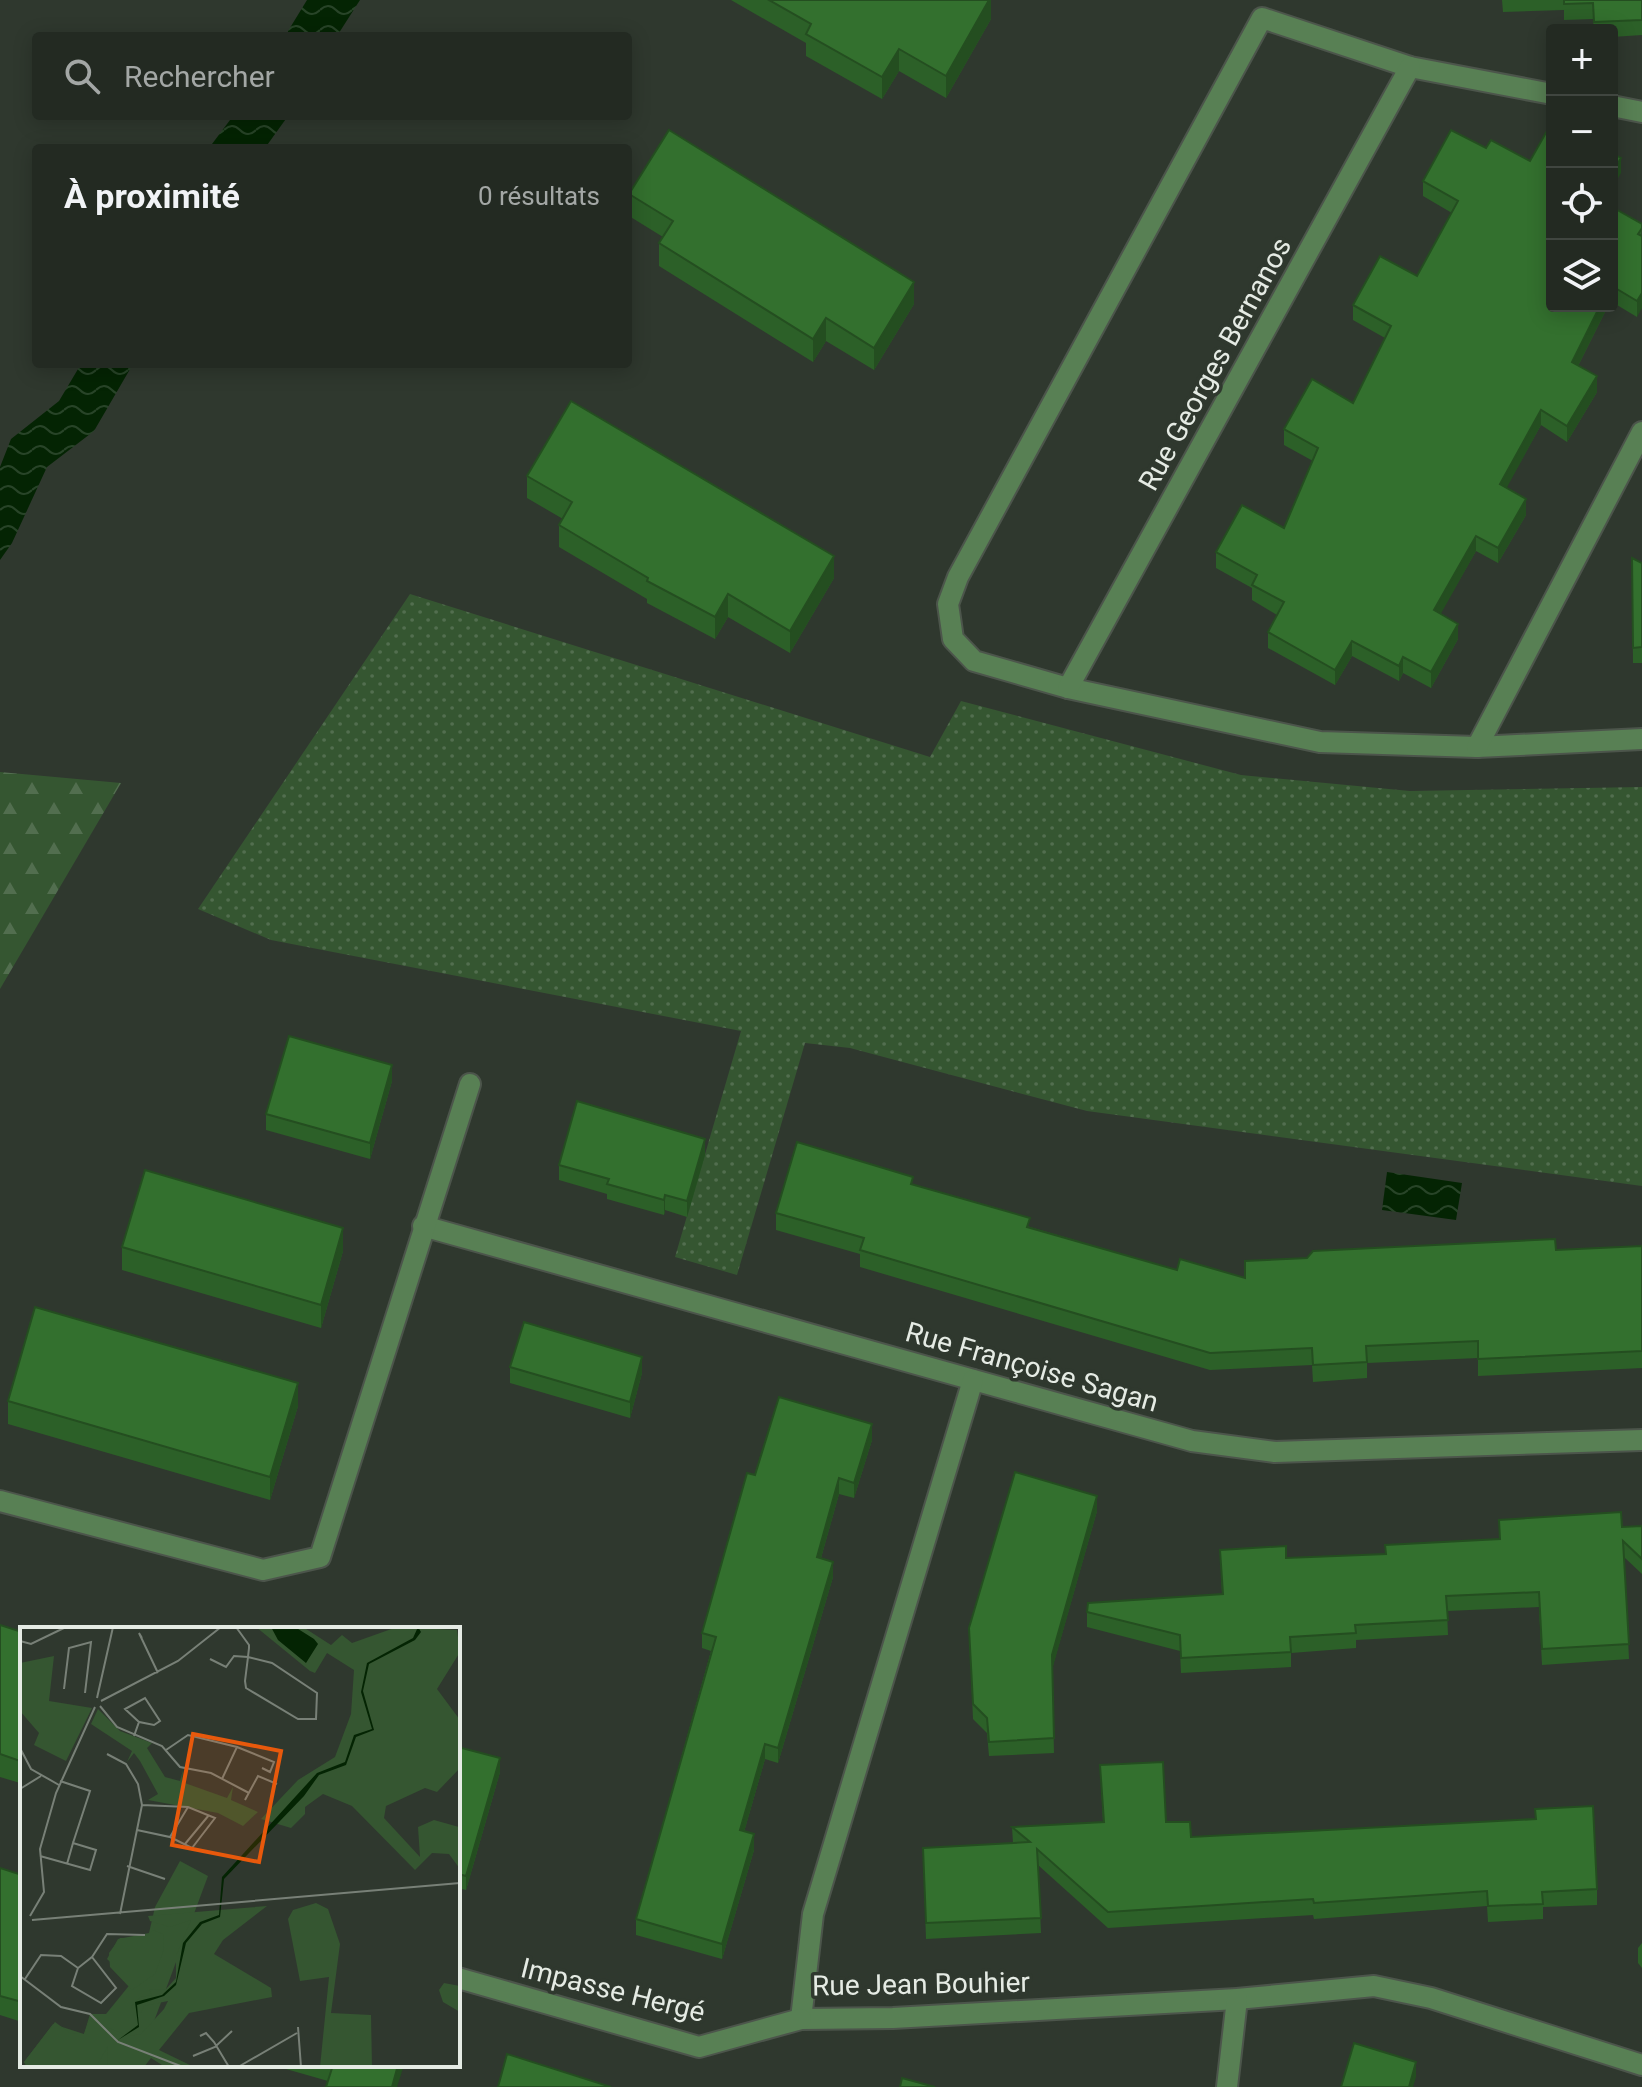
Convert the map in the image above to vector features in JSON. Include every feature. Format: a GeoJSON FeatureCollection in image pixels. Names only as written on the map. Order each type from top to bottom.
{"type":"FeatureCollection","features":[{"type":"Feature","properties":{"kind":"street"},"geometry":{"type":"LineString","coordinates":[[1546,93],[1410,67],[1262,18],[958,577],[948,604],[953,639],[974,661],[1068,688],[1320,742],[1477,747],[1642,739]]}},
{"type":"Feature","properties":{"kind":"street","name":"Rue Georges Bernanos"},"geometry":{"type":"LineString","coordinates":[[1068,688],[1410,67]]}},
{"type":"Feature","properties":{"kind":"street"},"geometry":{"type":"LineString","coordinates":[[1618,107],[1642,112]]}},
{"type":"Feature","properties":{"kind":"street"},"geometry":{"type":"LineString","coordinates":[[1477,747],[1642,432]]}},
{"type":"Feature","properties":{"kind":"street"},"geometry":{"type":"LineString","coordinates":[[0,1501],[263,1570],[320,1557],[470,1084]]}},
{"type":"Feature","properties":{"kind":"street","name":"Rue Françoise Sagan"},"geometry":{"type":"LineString","coordinates":[[423,1226],[1192,1441],[1275,1452],[1642,1440]]}},
{"type":"Feature","properties":{"kind":"street","name":"Rue Jean Bouhier"},"geometry":{"type":"LineString","coordinates":[[973,1380],[813,1914],[801,2019],[893,2018],[1237,1999],[1374,1986],[1431,1998],[1642,2065]]}},
{"type":"Feature","properties":{"kind":"street","name":"Impasse Hergé"},"geometry":{"type":"LineString","coordinates":[[460,1979],[699,2047],[801,2019]]}},
{"type":"Feature","properties":{"kind":"street"},"geometry":{"type":"LineString","coordinates":[[1227,2087],[1237,1999]]}},
{"type":"Feature","properties":{"kind":"green space"},"geometry":{"type":"Polygon","coordinates":[[[410,594],[930,757],[961,701],[1241,775],[1410,791],[1642,787],[1642,1186],[1087,1111],[850,1048],[805,1043],[737,1275],[675,1257],[741,1031],[271,940],[198,909],[410,594]]]}},
{"type":"Feature","properties":{"kind":"green space"},"geometry":{"type":"Polygon","coordinates":[[[0,772],[121,783],[0,989],[0,772]]]}},
{"type":"Feature","properties":{"kind":"water"},"geometry":{"type":"Polygon","coordinates":[[[307,0],[360,0],[340,32],[287,32],[307,0]]]}},
{"type":"Feature","properties":{"kind":"water"},"geometry":{"type":"Polygon","coordinates":[[[230,120],[285,120],[268,144],[212,144],[230,120]]]}},
{"type":"Feature","properties":{"kind":"water"},"geometry":{"type":"Polygon","coordinates":[[[79,368],[131,368],[94,431],[47,467],[12,543],[0,560],[0,467],[11,439],[59,401],[79,368]]]}},
{"type":"Feature","properties":{"kind":"water"},"geometry":{"type":"Polygon","coordinates":[[[1387,1172],[1462,1183],[1456,1220],[1382,1210],[1387,1172]]]}},
{"type":"Feature","properties":{"kind":"building"},"geometry":{"type":"Polygon","coordinates":[[[769,0],[989,0],[946,76],[899,49],[882,77],[806,34],[811,24],[769,0]]]}},
{"type":"Feature","properties":{"kind":"building"},"geometry":{"type":"Polygon","coordinates":[[[1564,0],[1642,0],[1642,20],[1594,22],[1593,3],[1564,4],[1564,0]]]}},
{"type":"Feature","properties":{"kind":"building"},"geometry":{"type":"Polygon","coordinates":[[[669,130],[914,282],[874,348],[826,318],[813,339],[659,243],[673,221],[632,196],[632,189],[669,130]]]}},
{"type":"Feature","properties":{"kind":"building"},"geometry":{"type":"Polygon","coordinates":[[[1451,130],[1486,148],[1491,140],[1530,161],[1546,133],[1546,312],[1597,312],[1572,362],[1597,376],[1567,426],[1541,410],[1500,484],[1526,499],[1498,548],[1476,536],[1434,610],[1458,624],[1431,672],[1403,657],[1399,666],[1352,641],[1335,670],[1268,632],[1284,602],[1252,585],[1257,575],[1216,552],[1242,505],[1284,528],[1318,448],[1284,429],[1312,379],[1353,403],[1391,326],[1353,305],[1380,256],[1417,276],[1458,201],[1423,181],[1451,130]]]}},
{"type":"Feature","properties":{"kind":"building"},"geometry":{"type":"Polygon","coordinates":[[[1618,210],[1642,224],[1638,234],[1642,236],[1642,293],[1637,301],[1618,290],[1618,210]]]}},
{"type":"Feature","properties":{"kind":"building"},"geometry":{"type":"Polygon","coordinates":[[[571,401],[834,556],[790,631],[728,594],[715,617],[647,581],[648,578],[559,525],[572,502],[527,476],[571,401]]]}},
{"type":"Feature","properties":{"kind":"building"},"geometry":{"type":"Polygon","coordinates":[[[1632,558],[1642,563],[1642,647],[1633,648],[1632,558]]]}},
{"type":"Feature","properties":{"kind":"building"},"geometry":{"type":"Polygon","coordinates":[[[289,1036],[392,1065],[370,1143],[266,1114],[289,1036]]]}},
{"type":"Feature","properties":{"kind":"building"},"geometry":{"type":"Polygon","coordinates":[[[577,1101],[705,1139],[687,1201],[665,1195],[664,1200],[607,1184],[609,1179],[559,1165],[577,1101]]]}},
{"type":"Feature","properties":{"kind":"building"},"geometry":{"type":"Polygon","coordinates":[[[797,1142],[913,1177],[911,1184],[1030,1218],[1027,1227],[1177,1270],[1180,1259],[1245,1278],[1245,1261],[1307,1258],[1313,1251],[1555,1239],[1556,1250],[1642,1246],[1642,1351],[1478,1359],[1478,1341],[1366,1346],[1367,1362],[1313,1365],[1312,1348],[1210,1353],[860,1250],[864,1238],[776,1213],[797,1142]]]}},
{"type":"Feature","properties":{"kind":"building"},"geometry":{"type":"Polygon","coordinates":[[[145,1170],[343,1228],[321,1305],[122,1247],[145,1170]]]}},
{"type":"Feature","properties":{"kind":"building"},"geometry":{"type":"Polygon","coordinates":[[[35,1307],[298,1383],[270,1477],[8,1401],[35,1307]]]}},
{"type":"Feature","properties":{"kind":"building"},"geometry":{"type":"Polygon","coordinates":[[[524,1322],[642,1357],[630,1402],[510,1367],[524,1322]]]}},
{"type":"Feature","properties":{"kind":"building"},"geometry":{"type":"Polygon","coordinates":[[[779,1397],[872,1424],[854,1483],[839,1478],[817,1557],[833,1562],[778,1748],[765,1744],[740,1830],[754,1834],[722,1944],[636,1919],[716,1637],[702,1633],[747,1473],[755,1475],[779,1397]]]}},
{"type":"Feature","properties":{"kind":"building"},"geometry":{"type":"Polygon","coordinates":[[[1015,1472],[1097,1496],[1052,1655],[1054,1738],[989,1742],[987,1718],[973,1704],[969,1628],[1015,1472]]]}},
{"type":"Feature","properties":{"kind":"building"},"geometry":{"type":"Polygon","coordinates":[[[1621,1512],[1622,1527],[1642,1526],[1642,1559],[1623,1541],[1629,1644],[1542,1649],[1539,1592],[1446,1596],[1448,1620],[1355,1625],[1356,1633],[1290,1637],[1291,1652],[1181,1658],[1180,1635],[1087,1612],[1088,1603],[1223,1594],[1220,1550],[1286,1546],[1286,1558],[1386,1554],[1385,1545],[1500,1539],[1499,1520],[1621,1512]]]}},
{"type":"Feature","properties":{"kind":"building"},"geometry":{"type":"Polygon","coordinates":[[[0,1625],[20,1631],[20,1761],[0,1754],[0,1625]]]}},
{"type":"Feature","properties":{"kind":"building"},"geometry":{"type":"Polygon","coordinates":[[[460,1748],[500,1758],[466,1876],[460,1874],[460,1748]]]}},
{"type":"Feature","properties":{"kind":"building"},"geometry":{"type":"Polygon","coordinates":[[[1163,1762],[1166,1822],[1190,1822],[1191,1837],[1536,1819],[1535,1809],[1593,1806],[1597,1889],[1542,1892],[1543,1904],[1488,1906],[1487,1891],[1314,1903],[1313,1899],[1108,1912],[1037,1849],[1041,1918],[926,1923],[923,1848],[1030,1842],[1012,1827],[1104,1822],[1100,1765],[1163,1762]]]}},
{"type":"Feature","properties":{"kind":"building"},"geometry":{"type":"Polygon","coordinates":[[[0,1868],[20,1874],[20,2001],[0,1996],[0,1868]]]}},
{"type":"Feature","properties":{"kind":"building"},"geometry":{"type":"Polygon","coordinates":[[[1354,2043],[1416,2062],[1409,2087],[1341,2087],[1354,2043]]]}},
{"type":"Feature","properties":{"kind":"building"},"geometry":{"type":"Polygon","coordinates":[[[507,2054],[611,2087],[498,2087],[507,2054]]]}},
{"type":"Feature","properties":{"kind":"building"},"geometry":{"type":"Polygon","coordinates":[[[332,2067],[397,2067],[392,2087],[326,2087],[332,2067]]]}},
{"type":"Feature","properties":{"kind":"building"},"geometry":{"type":"Polygon","coordinates":[[[902,2078],[935,2087],[900,2087],[902,2078]]]}}]}
